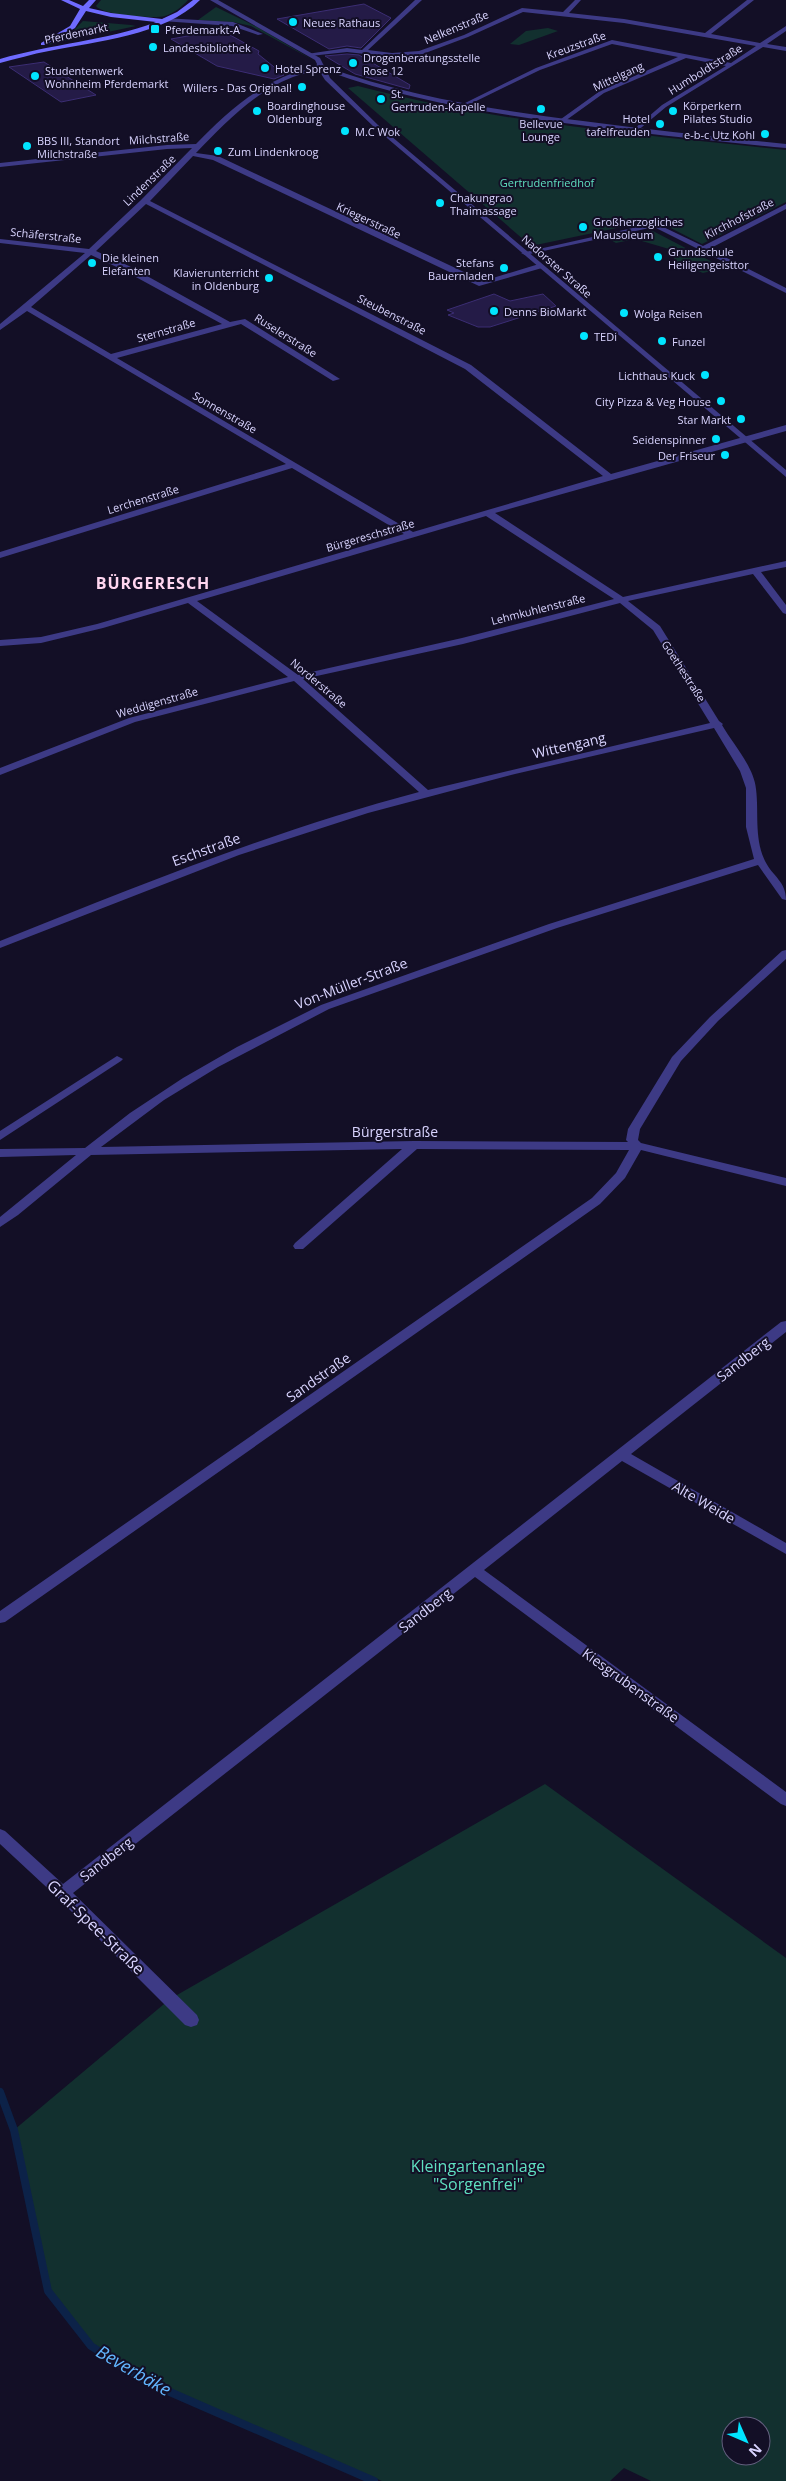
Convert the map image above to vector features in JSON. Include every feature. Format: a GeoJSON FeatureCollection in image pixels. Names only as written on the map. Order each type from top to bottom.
{"type":"FeatureCollection","features":[{"type":"Feature","properties":{"kind":"main road"},"geometry":{"type":"LineString","coordinates":[[64,0],[84,9]]}},
{"type":"Feature","properties":{"kind":"main road","name":"Pferdemarkt"},"geometry":{"type":"LineString","coordinates":[[30,52],[34,48],[67,32],[93,0]]}},
{"type":"Feature","properties":{"kind":"main road","name":"Pferdemarkt"},"geometry":{"type":"LineString","coordinates":[[30,52],[145,28],[184,11],[197,0]]}},
{"type":"Feature","properties":{"kind":"main road","name":"Pferdemarkt"},"geometry":{"type":"LineString","coordinates":[[84,9],[114,16],[164,20]]}},
{"type":"Feature","properties":{"kind":"main road"},"geometry":{"type":"LineString","coordinates":[[0,61],[30,52]]}},
{"type":"Feature","properties":{"kind":"street","name":"Nadorster Straße"},"geometry":{"type":"LineString","coordinates":[[213,0],[318,59],[327,79],[376,126],[786,474]]}},
{"type":"Feature","properties":{"kind":"street"},"geometry":{"type":"LineString","coordinates":[[364,51],[419,0]]}},
{"type":"Feature","properties":{"kind":"street"},"geometry":{"type":"LineString","coordinates":[[565,14],[578,0]]}},
{"type":"Feature","properties":{"kind":"street"},"geometry":{"type":"LineString","coordinates":[[706,35],[751,0]]}},
{"type":"Feature","properties":{"kind":"street","name":"Nelkenstraße"},"geometry":{"type":"LineString","coordinates":[[310,54],[341,50],[392,55],[420,53],[466,36],[519,10],[624,21],[786,49]]}},
{"type":"Feature","properties":{"kind":"street"},"geometry":{"type":"LineString","coordinates":[[164,20],[213,22],[241,26],[305,61],[388,89],[563,120],[786,146]]}},
{"type":"Feature","properties":{"kind":"street","name":"Humboldtstraße"},"geometry":{"type":"LineString","coordinates":[[636,130],[664,106],[732,65],[786,28]]}},
{"type":"Feature","properties":{"kind":"street","name":"Kreuzstraße"},"geometry":{"type":"LineString","coordinates":[[465,104],[538,69],[605,43],[618,42],[732,65]]}},
{"type":"Feature","properties":{"kind":"street","name":"Mittelgang"},"geometry":{"type":"LineString","coordinates":[[563,120],[609,88],[685,56]]}},
{"type":"Feature","properties":{"kind":"street","name":"Lindenstraße"},"geometry":{"type":"LineString","coordinates":[[0,328],[27,308],[145,201],[251,98],[268,85],[305,70],[323,68]]}},
{"type":"Feature","properties":{"kind":"street","name":"Milchstraße"},"geometry":{"type":"LineString","coordinates":[[0,165],[168,147],[200,146]]}},
{"type":"Feature","properties":{"kind":"street","name":"Kriegerstraße"},"geometry":{"type":"LineString","coordinates":[[192,154],[216,158],[482,284],[539,266]]}},
{"type":"Feature","properties":{"kind":"street","name":"Steubenstraße"},"geometry":{"type":"LineString","coordinates":[[145,201],[468,367],[610,477]]}},
{"type":"Feature","properties":{"kind":"street","name":"Kirchhofstraße"},"geometry":{"type":"LineString","coordinates":[[703,249],[786,206]]}},
{"type":"Feature","properties":{"kind":"street"},"geometry":{"type":"LineString","coordinates":[[525,253],[655,225],[786,291]]}},
{"type":"Feature","properties":{"kind":"street","name":"Schäferstraße"},"geometry":{"type":"LineString","coordinates":[[0,241],[90,251]]}},
{"type":"Feature","properties":{"kind":"street","name":"Ruselerstraße"},"geometry":{"type":"LineString","coordinates":[[90,251],[126,268],[228,324],[242,320],[336,379]]}},
{"type":"Feature","properties":{"kind":"street","name":"Sonnenstraße"},"geometry":{"type":"LineString","coordinates":[[27,308],[412,535]]}},
{"type":"Feature","properties":{"kind":"street","name":"Sternstraße"},"geometry":{"type":"LineString","coordinates":[[110,357],[228,324]]}},
{"type":"Feature","properties":{"kind":"street","name":"Bürgereschstraße"},"geometry":{"type":"LineString","coordinates":[[0,643],[41,640],[59,636],[190,600],[744,438],[786,428]]}},
{"type":"Feature","properties":{"kind":"street","name":"Lerchenstraße"},"geometry":{"type":"LineString","coordinates":[[0,555],[293,465]]}},
{"type":"Feature","properties":{"kind":"street","name":"Goethestraße"},"geometry":{"type":"LineString","coordinates":[[488,513],[622,600],[657,628],[745,770],[751,788],[751,827],[760,861],[786,897]]}},
{"type":"Feature","properties":{"kind":"street","name":"Lehmkuhlenstraße"},"geometry":{"type":"LineString","coordinates":[[296,678],[463,641],[622,600],[786,564]]}},
{"type":"Feature","properties":{"kind":"street"},"geometry":{"type":"LineString","coordinates":[[756,571],[786,611]]}},
{"type":"Feature","properties":{"kind":"street","name":"Norderstraße"},"geometry":{"type":"LineString","coordinates":[[190,600],[296,678],[426,793]]}},
{"type":"Feature","properties":{"kind":"street","name":"Weddigenstraße"},"geometry":{"type":"LineString","coordinates":[[0,772],[132,720],[296,678]]}},
{"type":"Feature","properties":{"kind":"street","name":"Wittengang"},"geometry":{"type":"LineString","coordinates":[[426,793],[718,724]]}},
{"type":"Feature","properties":{"kind":"street","name":"Eschstraße"},"geometry":{"type":"LineString","coordinates":[[0,944],[246,850],[315,826],[426,793]]}},
{"type":"Feature","properties":{"kind":"street","name":"Von-Müller-Straße"},"geometry":{"type":"LineString","coordinates":[[0,1223],[129,1121],[214,1064],[269,1033],[325,1007],[553,926],[760,861]]}},
{"type":"Feature","properties":{"kind":"street"},"geometry":{"type":"LineString","coordinates":[[637,1146],[632,1140],[634,1128],[676,1059],[714,1019],[786,952]]}},
{"type":"Feature","properties":{"kind":"street"},"geometry":{"type":"LineString","coordinates":[[0,1136],[117,1059]]}},
{"type":"Feature","properties":{"kind":"street"},"geometry":{"type":"LineString","coordinates":[[299,1246],[414,1145]]}},
{"type":"Feature","properties":{"kind":"street","name":"Bürgerstraße"},"geometry":{"type":"LineString","coordinates":[[0,1152],[414,1145],[637,1146],[786,1182]]}},
{"type":"Feature","properties":{"kind":"street","name":"Sandstraße"},"geometry":{"type":"LineString","coordinates":[[0,1618],[596,1201],[621,1175],[637,1146]]}},
{"type":"Feature","properties":{"kind":"street","name":"Sandberg"},"geometry":{"type":"LineString","coordinates":[[63,1893],[783,1331]]}},
{"type":"Feature","properties":{"kind":"street","name":"Alte Weide"},"geometry":{"type":"LineString","coordinates":[[623,1455],[786,1550]]}},
{"type":"Feature","properties":{"kind":"street","name":"Kiesgrubenstraße"},"geometry":{"type":"LineString","coordinates":[[476,1570],[786,1800]]}},
{"type":"Feature","properties":{"kind":"street","name":"Graf-Spee-Straße"},"geometry":{"type":"LineString","coordinates":[[0,1835],[63,1893],[191,2020]]}},
{"type":"Feature","properties":{"kind":"green space"},"geometry":{"type":"Polygon","coordinates":[[[101,0],[188,0],[184,5],[168,15],[150,17],[108,12],[96,6],[101,0]]]}},
{"type":"Feature","properties":{"kind":"green space"},"geometry":{"type":"Polygon","coordinates":[[[216,7],[257,27],[313,60],[251,26],[233,22],[198,20],[216,7]]]}},
{"type":"Feature","properties":{"kind":"green space"},"geometry":{"type":"Polygon","coordinates":[[[83,21],[136,26],[47,45],[70,34],[83,21]]]}},
{"type":"Feature","properties":{"kind":"green space"},"geometry":{"type":"Polygon","coordinates":[[[548,28],[558,31],[519,45],[510,44],[526,31],[548,28]]]}},
{"type":"Feature","properties":{"kind":"green space","name":"Gertrudenfriedhof"},"geometry":{"type":"Polygon","coordinates":[[[358,86],[464,110],[517,119],[625,133],[786,150],[786,202],[702,244],[655,220],[531,246],[348,88],[358,86]]]}},
{"type":"Feature","properties":{"kind":"green space"},"geometry":{"type":"Polygon","coordinates":[[[651,230],[724,268],[703,273],[676,262],[669,249],[635,239],[616,243],[609,239],[651,230]]]}},
{"type":"Feature","properties":{"kind":"green space","name":"Kleingartenanlage \"Sorgenfrei\""},"geometry":{"type":"Polygon","coordinates":[[[545,1784],[786,1958],[786,2481],[651,2481],[624,2468],[610,2481],[382,2481],[147,2382],[97,2349],[48,2291],[14,2130],[170,1999],[545,1784]]]}},
{"type":"Feature","properties":{"kind":"building"},"geometry":{"type":"Polygon","coordinates":[[[364,4],[391,18],[361,48],[347,46],[329,49],[277,19],[364,4]]]}},
{"type":"Feature","properties":{"kind":"building"},"geometry":{"type":"Polygon","coordinates":[[[221,30],[259,51],[258,54],[284,75],[274,79],[217,66],[171,39],[221,30]]]}},
{"type":"Feature","properties":{"kind":"building"},"geometry":{"type":"Polygon","coordinates":[[[359,55],[410,85],[409,89],[355,74],[325,56],[359,55]]]}},
{"type":"Feature","properties":{"kind":"building","name":"Studentenwerk Wohnheim Pferdemarkt"},"geometry":{"type":"Polygon","coordinates":[[[44,62],[96,95],[61,102],[9,67],[44,62]]]}},
{"type":"Feature","properties":{"kind":"building","name":"Denns BioMarkt"},"geometry":{"type":"Polygon","coordinates":[[[494,294],[510,301],[543,294],[556,306],[490,327],[478,327],[448,315],[454,313],[447,310],[494,294]]]}},
{"type":"Feature","properties":{"kind":"waterway","name":"Beverbäke"},"geometry":{"type":"LineString","coordinates":[[0,2092],[14,2130],[48,2291],[91,2346],[147,2382],[374,2481]]}},
{"type":"Feature","properties":{"kind":"place","name":"Neues Rathaus"},"geometry":{"type":"Point","coordinates":[293,22]}},
{"type":"Feature","properties":{"kind":"place","name":"Pferdemarkt-A"},"geometry":{"type":"Point","coordinates":[155,29]}},
{"type":"Feature","properties":{"kind":"place","name":"Landesbibliothek"},"geometry":{"type":"Point","coordinates":[153,47]}},
{"type":"Feature","properties":{"kind":"place","name":"Drogenberatungsstelle Rose 12"},"geometry":{"type":"Point","coordinates":[353,63]}},
{"type":"Feature","properties":{"kind":"place","name":"Hotel Sprenz"},"geometry":{"type":"Point","coordinates":[265,68]}},
{"type":"Feature","properties":{"kind":"place","name":"Studentenwerk Wohnheim Pferdemarkt"},"geometry":{"type":"Point","coordinates":[35,76]}},
{"type":"Feature","properties":{"kind":"place","name":"Willers - Das Original!"},"geometry":{"type":"Point","coordinates":[302,87]}},
{"type":"Feature","properties":{"kind":"place","name":"St. Gertruden-Kapelle"},"geometry":{"type":"Point","coordinates":[381,99]}},
{"type":"Feature","properties":{"kind":"place","name":"Bellevue Lounge"},"geometry":{"type":"Point","coordinates":[541,109]}},
{"type":"Feature","properties":{"kind":"place","name":"Boardinghouse Oldenburg"},"geometry":{"type":"Point","coordinates":[257,111]}},
{"type":"Feature","properties":{"kind":"place","name":"Körperkern Pilates Studio"},"geometry":{"type":"Point","coordinates":[673,111]}},
{"type":"Feature","properties":{"kind":"place","name":"Hotel tafelfreuden"},"geometry":{"type":"Point","coordinates":[660,124]}},
{"type":"Feature","properties":{"kind":"place","name":"M.C Wok"},"geometry":{"type":"Point","coordinates":[345,131]}},
{"type":"Feature","properties":{"kind":"place","name":"e-b-c Utz Kohl"},"geometry":{"type":"Point","coordinates":[765,134]}},
{"type":"Feature","properties":{"kind":"place","name":"BBS III, Standort Milchstraße"},"geometry":{"type":"Point","coordinates":[27,146]}},
{"type":"Feature","properties":{"kind":"place","name":"Zum Lindenkroog"},"geometry":{"type":"Point","coordinates":[218,151]}},
{"type":"Feature","properties":{"kind":"place","name":"Chakungrao Thaimassage"},"geometry":{"type":"Point","coordinates":[440,203]}},
{"type":"Feature","properties":{"kind":"place","name":"Großherzogliches Mausoleum"},"geometry":{"type":"Point","coordinates":[583,227]}},
{"type":"Feature","properties":{"kind":"place","name":"Grundschule Heiligengeisttor"},"geometry":{"type":"Point","coordinates":[658,257]}},
{"type":"Feature","properties":{"kind":"place","name":"Die kleinen Elefanten"},"geometry":{"type":"Point","coordinates":[92,263]}},
{"type":"Feature","properties":{"kind":"place","name":"Stefans Bauernladen"},"geometry":{"type":"Point","coordinates":[504,268]}},
{"type":"Feature","properties":{"kind":"place","name":"Klavierunterricht in Oldenburg"},"geometry":{"type":"Point","coordinates":[269,278]}},
{"type":"Feature","properties":{"kind":"place","name":"Denns BioMarkt"},"geometry":{"type":"Point","coordinates":[494,311]}},
{"type":"Feature","properties":{"kind":"place","name":"Wolga Reisen"},"geometry":{"type":"Point","coordinates":[624,313]}},
{"type":"Feature","properties":{"kind":"place","name":"TEDi"},"geometry":{"type":"Point","coordinates":[584,336]}},
{"type":"Feature","properties":{"kind":"place","name":"Funzel"},"geometry":{"type":"Point","coordinates":[662,341]}},
{"type":"Feature","properties":{"kind":"place","name":"Lichthaus Kuck"},"geometry":{"type":"Point","coordinates":[705,375]}},
{"type":"Feature","properties":{"kind":"place","name":"City Pizza & Veg House"},"geometry":{"type":"Point","coordinates":[721,401]}},
{"type":"Feature","properties":{"kind":"place","name":"Star Markt"},"geometry":{"type":"Point","coordinates":[741,419]}},
{"type":"Feature","properties":{"kind":"place","name":"Seidenspinner"},"geometry":{"type":"Point","coordinates":[716,439]}},
{"type":"Feature","properties":{"kind":"place","name":"Der Friseur"},"geometry":{"type":"Point","coordinates":[725,455]}},
{"type":"Feature","properties":{"kind":"district","name":"BÜRGERESCH"},"geometry":{"type":"Point","coordinates":[153,583]}}]}
